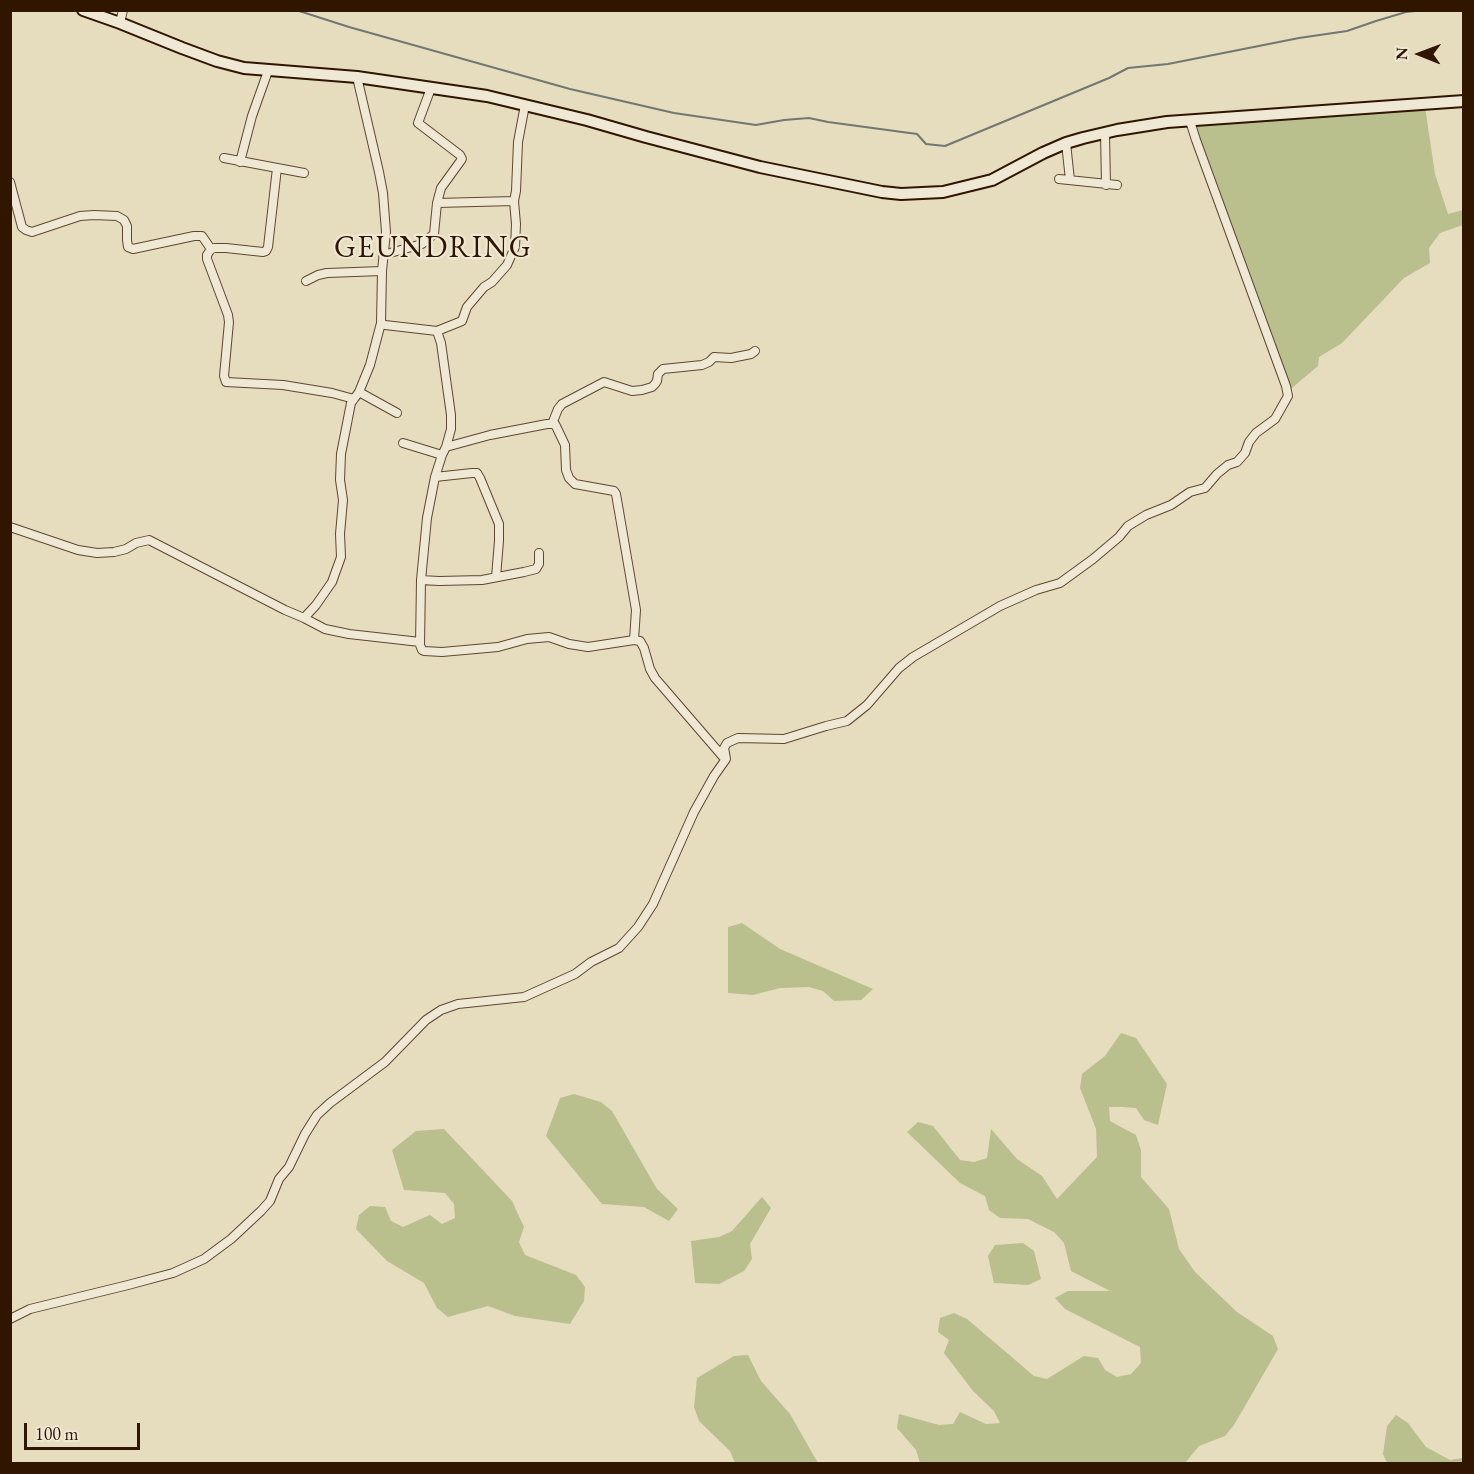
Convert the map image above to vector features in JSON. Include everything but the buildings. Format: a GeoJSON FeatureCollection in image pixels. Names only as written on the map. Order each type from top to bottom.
{"type":"FeatureCollection","features":[{"type":"Feature","properties":{"kind":"street"},"geometry":{"type":"LineString","coordinates":[[83,10],[217,61],[244,68],[357,77],[487,96],[760,167],[901,194],[943,192],[992,180],[1066,143],[1105,133],[1167,122],[1464,101]]}},
{"type":"Feature","properties":{"kind":"street"},"geometry":{"type":"LineString","coordinates":[[120,23],[123,10]]}},
{"type":"Feature","properties":{"kind":"street"},"geometry":{"type":"LineString","coordinates":[[240,162],[252,116],[268,71]]}},
{"type":"Feature","properties":{"kind":"street"},"geometry":{"type":"LineString","coordinates":[[304,618],[332,582],[341,556],[343,500],[340,480],[341,454],[351,403],[370,365],[381,323],[382,271],[386,232],[383,193],[357,77]]}},
{"type":"Feature","properties":{"kind":"street"},"geometry":{"type":"LineString","coordinates":[[383,255],[422,244],[434,234],[441,188],[462,159],[460,155],[418,123],[431,88]]}},
{"type":"Feature","properties":{"kind":"street"},"geometry":{"type":"LineString","coordinates":[[381,323],[437,331],[462,321],[467,307],[507,265],[515,247],[514,201],[518,142],[525,105]]}},
{"type":"Feature","properties":{"kind":"street"},"geometry":{"type":"LineString","coordinates":[[10,1319],[30,1309],[173,1273],[204,1259],[231,1239],[270,1201],[279,1179],[289,1167],[317,1115],[385,1062],[426,1020],[441,1010],[458,1004],[524,997],[575,974],[591,962],[619,948],[638,927],[653,904],[694,812],[726,759],[724,748],[727,743],[738,738],[784,739],[847,721],[867,705],[899,668],[913,657],[1000,606],[1036,590],[1060,583],[1093,559],[1119,537],[1128,526],[1146,515],[1171,505],[1190,492],[1204,488],[1228,465],[1237,462],[1256,433],[1275,419],[1287,396],[1286,386],[1190,121]]}},
{"type":"Feature","properties":{"kind":"street"},"geometry":{"type":"LineString","coordinates":[[1105,133],[1106,184]]}},
{"type":"Feature","properties":{"kind":"street"},"geometry":{"type":"LineString","coordinates":[[1066,143],[1070,180]]}},
{"type":"Feature","properties":{"kind":"street"},"geometry":{"type":"LineString","coordinates":[[224,158],[304,173]]}},
{"type":"Feature","properties":{"kind":"street"},"geometry":{"type":"LineString","coordinates":[[277,168],[266,251],[215,248],[211,249],[207,255],[228,315],[224,376],[226,382],[255,382],[356,395],[397,413]]}},
{"type":"Feature","properties":{"kind":"street"},"geometry":{"type":"LineString","coordinates":[[1059,180],[1117,185]]}},
{"type":"Feature","properties":{"kind":"street"},"geometry":{"type":"LineString","coordinates":[[10,182],[22,227],[32,232],[80,216],[94,214],[117,216],[124,220],[127,226],[128,247],[133,249],[202,236],[211,249]]}},
{"type":"Feature","properties":{"kind":"street"},"geometry":{"type":"LineString","coordinates":[[437,203],[514,201]]}},
{"type":"Feature","properties":{"kind":"street"},"geometry":{"type":"LineString","coordinates":[[306,281],[327,273],[382,271]]}},
{"type":"Feature","properties":{"kind":"street"},"geometry":{"type":"LineString","coordinates":[[437,331],[441,343],[451,429],[435,477],[427,518],[422,580],[421,648],[424,651],[442,652],[498,647],[527,639],[549,637],[569,644],[588,647],[640,641],[655,678],[726,759]]}},
{"type":"Feature","properties":{"kind":"street"},"geometry":{"type":"LineString","coordinates":[[552,424],[562,404],[604,382],[632,391],[642,390],[656,384],[659,372],[663,369],[702,365],[714,357],[724,359],[742,357],[755,351]]}},
{"type":"Feature","properties":{"kind":"street"},"geometry":{"type":"LineString","coordinates":[[446,447],[490,435],[555,424],[565,445],[566,470],[569,478],[575,484],[614,491],[616,494],[636,610],[634,640]]}},
{"type":"Feature","properties":{"kind":"street"},"geometry":{"type":"LineString","coordinates":[[402,443],[442,455]]}},
{"type":"Feature","properties":{"kind":"street"},"geometry":{"type":"LineString","coordinates":[[435,477],[477,473],[499,524],[496,577]]}},
{"type":"Feature","properties":{"kind":"street"},"geometry":{"type":"LineString","coordinates":[[10,527],[78,550],[97,553],[114,552],[149,540],[285,610],[326,628],[349,634],[420,642]]}},
{"type":"Feature","properties":{"kind":"street"},"geometry":{"type":"LineString","coordinates":[[422,580],[467,580],[524,572],[536,569],[539,564],[539,553]]}},
{"type":"Feature","properties":{"kind":"green space"},"geometry":{"type":"Polygon","coordinates":[[[1425,107],[1435,174],[1448,214],[1463,210],[1463,225],[1440,233],[1429,248],[1430,263],[1404,278],[1342,343],[1319,357],[1318,366],[1292,388],[1288,388],[1187,122],[1425,107]]]}},
{"type":"Feature","properties":{"kind":"green space"},"geometry":{"type":"Polygon","coordinates":[[[742,923],[780,949],[873,989],[861,1000],[834,1001],[823,991],[809,987],[780,988],[753,995],[728,993],[728,927],[742,923]]]}},
{"type":"Feature","properties":{"kind":"green space"},"geometry":{"type":"Polygon","coordinates":[[[1121,1033],[1136,1038],[1167,1084],[1158,1125],[1144,1120],[1136,1108],[1109,1107],[1110,1121],[1136,1135],[1141,1150],[1141,1177],[1169,1209],[1179,1249],[1195,1272],[1237,1312],[1273,1336],[1278,1349],[1234,1425],[1225,1436],[1199,1446],[1185,1463],[920,1463],[916,1450],[897,1428],[899,1414],[939,1425],[953,1424],[960,1412],[986,1424],[1000,1423],[994,1411],[973,1391],[944,1353],[949,1340],[938,1332],[940,1318],[954,1313],[967,1319],[1034,1376],[1047,1379],[1084,1356],[1098,1358],[1105,1370],[1117,1377],[1131,1374],[1141,1363],[1140,1347],[1065,1309],[1055,1298],[1068,1291],[1110,1291],[1071,1271],[1064,1243],[1054,1232],[1028,1219],[1000,1218],[989,1210],[985,1196],[960,1183],[907,1132],[918,1122],[933,1126],[960,1160],[974,1162],[987,1158],[991,1129],[1017,1159],[1042,1176],[1057,1199],[1097,1157],[1096,1129],[1080,1088],[1082,1074],[1105,1056],[1121,1033]]]}},
{"type":"Feature","properties":{"kind":"green space"},"geometry":{"type":"Polygon","coordinates":[[[574,1094],[601,1102],[612,1111],[657,1189],[678,1209],[669,1221],[644,1207],[602,1204],[546,1136],[560,1098],[574,1094]]]}},
{"type":"Feature","properties":{"kind":"green space"},"geometry":{"type":"Polygon","coordinates":[[[444,1129],[512,1201],[524,1227],[519,1242],[525,1255],[576,1275],[585,1287],[584,1301],[570,1324],[515,1316],[488,1306],[448,1317],[437,1308],[424,1283],[387,1261],[356,1229],[359,1215],[370,1206],[385,1207],[391,1221],[403,1227],[430,1215],[442,1224],[455,1218],[454,1204],[445,1193],[404,1190],[392,1150],[416,1131],[444,1129]]]}},
{"type":"Feature","properties":{"kind":"green space"},"geometry":{"type":"Polygon","coordinates":[[[762,1197],[771,1208],[750,1244],[752,1259],[744,1271],[719,1284],[695,1283],[691,1241],[719,1237],[732,1231],[762,1197]]]}},
{"type":"Feature","properties":{"kind":"green space"},"geometry":{"type":"Polygon","coordinates":[[[1023,1243],[1034,1251],[1041,1279],[1028,1285],[994,1283],[988,1256],[995,1245],[1023,1243]]]}},
{"type":"Feature","properties":{"kind":"green space"},"geometry":{"type":"Polygon","coordinates":[[[748,1355],[761,1381],[790,1414],[818,1463],[735,1463],[730,1451],[699,1421],[694,1407],[697,1378],[734,1356],[748,1355]]]}},
{"type":"Feature","properties":{"kind":"green space"},"geometry":{"type":"Polygon","coordinates":[[[1396,1415],[1408,1423],[1426,1447],[1450,1460],[1463,1458],[1463,1463],[1387,1463],[1383,1454],[1387,1426],[1396,1415]]]}},
{"type":"Feature","properties":{"kind":"waterway"},"geometry":{"type":"LineString","coordinates":[[296,10],[570,89],[674,113],[756,125],[809,118],[917,134],[926,144],[945,146],[1128,68],[1168,64],[1299,38],[1347,31],[1406,12],[1424,10]]}},
{"type":"Feature","properties":{"kind":"district","name":"GEUNDRING"},"geometry":{"type":"Point","coordinates":[433,249]}}]}
